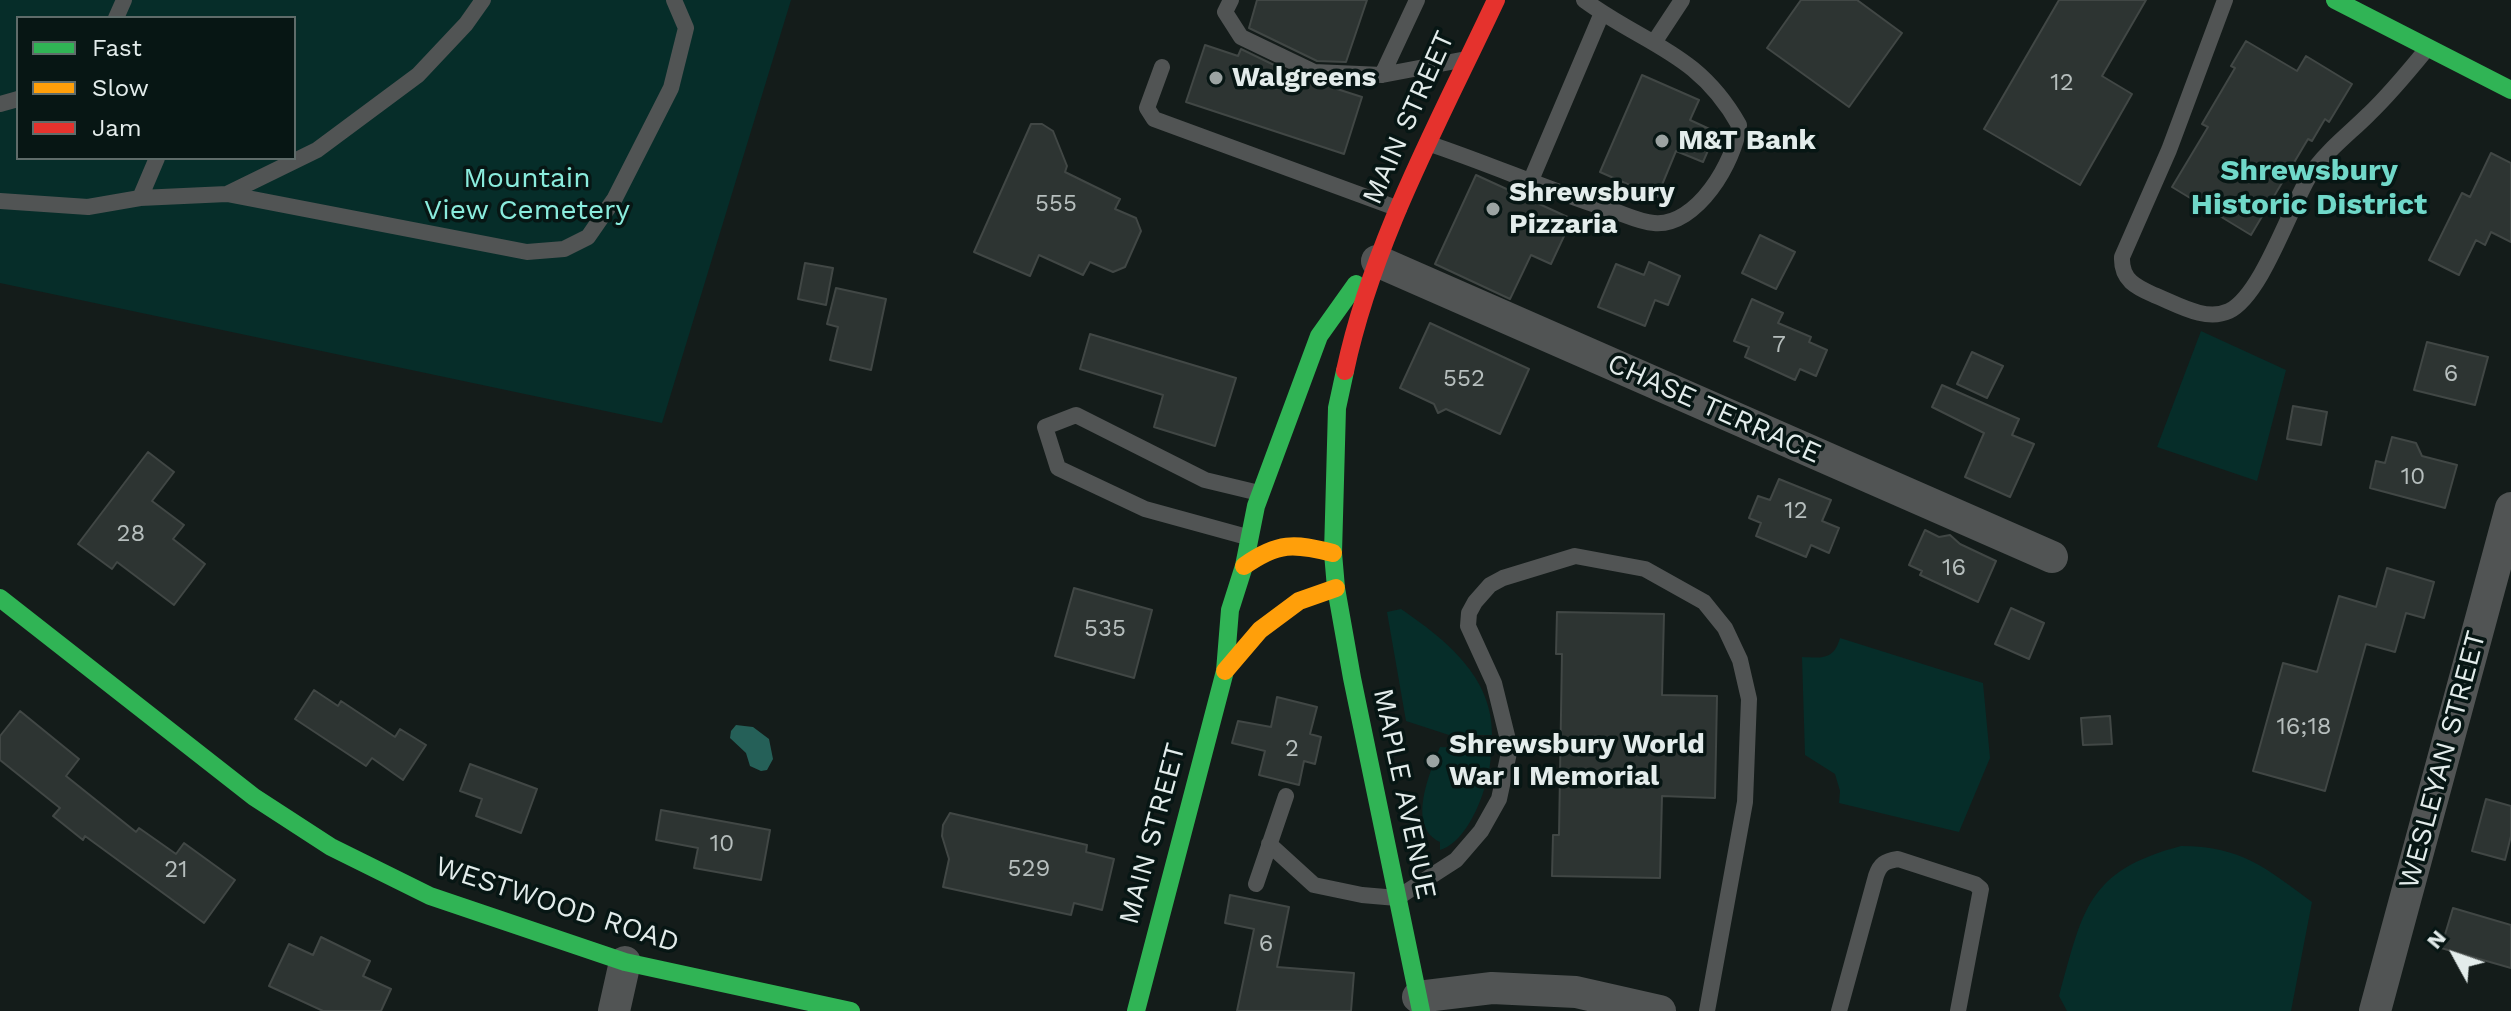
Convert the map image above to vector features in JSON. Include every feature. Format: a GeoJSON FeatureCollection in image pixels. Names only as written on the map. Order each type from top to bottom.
{"type":"FeatureCollection","features":[{"type":"Feature","properties":{"kind":"main road","name":"MAIN STREET"},"geometry":{"type":"LineString","coordinates":[[1225,671],[1260,630],[1299,601],[1336,588],[1333,553],[1337,408],[1353,333],[1377,261],[1399,209],[1496,0]]}},
{"type":"Feature","properties":{"kind":"main road"},"geometry":{"type":"LineString","coordinates":[[2335,0],[2511,90]]}},
{"type":"Feature","properties":{"kind":"main road","name":"MAIN STREET"},"geometry":{"type":"LineString","coordinates":[[1136,1011],[1225,671],[1230,610],[1244,566],[1260,494],[1319,336],[1340,302],[1377,261]]}},
{"type":"Feature","properties":{"kind":"main road"},"geometry":{"type":"LineString","coordinates":[[1244,566],[1266,549],[1294,543],[1333,553]]}},
{"type":"Feature","properties":{"kind":"main road","name":"MAPLE AVENUE"},"geometry":{"type":"LineString","coordinates":[[1336,588],[1419,1004]]}},
{"type":"Feature","properties":{"kind":"main road","name":"WESTWOOD ROAD"},"geometry":{"type":"LineString","coordinates":[[0,598],[254,797],[331,847],[445,903],[625,962],[851,1011]]}},
{"type":"Feature","properties":{"kind":"street","name":"CHASE TERRACE"},"geometry":{"type":"LineString","coordinates":[[1377,261],[2052,557]]}},
{"type":"Feature","properties":{"kind":"street","name":"WESLEYAN STREET"},"geometry":{"type":"LineString","coordinates":[[2375,1011],[2511,508]]}},
{"type":"Feature","properties":{"kind":"street"},"geometry":{"type":"LineString","coordinates":[[614,1011],[625,962]]}},
{"type":"Feature","properties":{"kind":"street"},"geometry":{"type":"LineString","coordinates":[[1419,1004],[1492,988],[1660,1011]]}},
{"type":"Feature","properties":{"kind":"lane"},"geometry":{"type":"LineString","coordinates":[[227,194],[317,150],[418,75],[466,24],[483,0]]}},
{"type":"Feature","properties":{"kind":"lane"},"geometry":{"type":"LineString","coordinates":[[0,201],[88,207],[140,198],[227,194],[527,252],[564,249],[588,237],[615,198],[671,88],[686,28],[674,0]]}},
{"type":"Feature","properties":{"kind":"lane"},"geometry":{"type":"LineString","coordinates":[[1231,0],[1225,12],[1241,37],[1314,72],[1382,75],[1467,59]]}},
{"type":"Feature","properties":{"kind":"lane"},"geometry":{"type":"LineString","coordinates":[[1382,75],[1417,0]]}},
{"type":"Feature","properties":{"kind":"lane"},"geometry":{"type":"LineString","coordinates":[[1429,144],[1569,196],[1656,224],[1687,215],[1711,191],[1738,137],[1739,125],[1706,79],[1655,41],[1584,0]]}},
{"type":"Feature","properties":{"kind":"lane"},"geometry":{"type":"LineString","coordinates":[[1655,41],[1682,0]]}},
{"type":"Feature","properties":{"kind":"lane"},"geometry":{"type":"LineString","coordinates":[[2225,0],[2169,150],[2122,257],[2122,268],[2135,287],[2203,314],[2215,315],[2231,310],[2243,299],[2258,279],[2310,176],[2331,148],[2394,89],[2427,49]]}},
{"type":"Feature","properties":{"kind":"lane"},"geometry":{"type":"LineString","coordinates":[[1531,180],[1602,13]]}},
{"type":"Feature","properties":{"kind":"lane"},"geometry":{"type":"LineString","coordinates":[[1162,67],[1147,108],[1154,119],[1399,209]]}},
{"type":"Feature","properties":{"kind":"lane"},"geometry":{"type":"LineString","coordinates":[[140,198],[156,160]]}},
{"type":"Feature","properties":{"kind":"lane"},"geometry":{"type":"LineString","coordinates":[[1249,537],[1145,509],[1058,468],[1045,427],[1076,415],[1205,480],[1260,494]]}},
{"type":"Feature","properties":{"kind":"lane"},"geometry":{"type":"LineString","coordinates":[[1269,844],[1314,885],[1362,895],[1397,898],[1456,860],[1481,831],[1499,799],[1510,748],[1494,683],[1468,626],[1469,613],[1475,602],[1490,585],[1503,578],[1575,556],[1645,569],[1704,602],[1725,628],[1740,660],[1749,699],[1745,802],[1707,1011]]}},
{"type":"Feature","properties":{"kind":"lane"},"geometry":{"type":"LineString","coordinates":[[1256,884],[1286,796]]}},
{"type":"Feature","properties":{"kind":"lane"},"geometry":{"type":"LineString","coordinates":[[1839,1011],[1879,867],[1886,861],[1898,859],[1975,884],[1981,889],[1958,1011]]}},
{"type":"Feature","properties":{"kind":"green space","name":"Mountain View Cemetery"},"geometry":{"type":"Polygon","coordinates":[[[0,0],[791,0],[662,423],[0,283],[0,0]]]}},
{"type":"Feature","properties":{"kind":"green space"},"geometry":{"type":"Polygon","coordinates":[[[2201,331],[2286,370],[2257,481],[2157,447],[2201,331]]]}},
{"type":"Feature","properties":{"kind":"green space"},"geometry":{"type":"Polygon","coordinates":[[[1401,609],[1434,633],[1475,678],[1490,714],[1492,735],[1449,735],[1406,721],[1387,612],[1401,609]]]}},
{"type":"Feature","properties":{"kind":"green space"},"geometry":{"type":"Polygon","coordinates":[[[1840,638],[1983,683],[1990,758],[1959,832],[1839,803],[1840,791],[1835,774],[1805,755],[1802,657],[1831,654],[1840,638]]]}},
{"type":"Feature","properties":{"kind":"green space"},"geometry":{"type":"Polygon","coordinates":[[[1440,747],[1491,749],[1488,776],[1478,807],[1461,835],[1440,850],[1440,842],[1424,824],[1422,812],[1427,784],[1440,747]]]}},
{"type":"Feature","properties":{"kind":"green space"},"geometry":{"type":"Polygon","coordinates":[[[2181,846],[2220,850],[2252,861],[2312,902],[2291,1011],[2067,1011],[2059,996],[2075,940],[2093,898],[2125,868],[2181,846]]]}},
{"type":"Feature","properties":{"kind":"shaded area"},"geometry":{"type":"Polygon","coordinates":[[[736,725],[753,727],[769,739],[773,759],[767,770],[750,766],[746,753],[730,738],[736,725]]]}},
{"type":"Feature","properties":{"kind":"building"},"geometry":{"type":"Polygon","coordinates":[[[1257,0],[1367,0],[1346,62],[1317,61],[1249,28],[1257,0]]]}},
{"type":"Feature","properties":{"kind":"building"},"geometry":{"type":"Polygon","coordinates":[[[1801,0],[1857,0],[1902,33],[1849,107],[1767,48],[1801,0]]]}},
{"type":"Feature","properties":{"kind":"building"},"geometry":{"type":"Polygon","coordinates":[[[2059,0],[2146,0],[2102,76],[2132,94],[2080,185],[1984,129],[2059,0]]]}},
{"type":"Feature","properties":{"kind":"building"},"geometry":{"type":"Polygon","coordinates":[[[2246,41],[2297,71],[2306,56],[2352,84],[2329,122],[2325,119],[2312,141],[2308,139],[2251,235],[2172,187],[2208,127],[2202,124],[2235,68],[2231,66],[2246,41]]]}},
{"type":"Feature","properties":{"kind":"building","name":"Walgreens"},"geometry":{"type":"Polygon","coordinates":[[[1205,45],[1238,56],[1241,49],[1309,82],[1338,84],[1337,89],[1362,97],[1344,154],[1186,102],[1205,45]]]}},
{"type":"Feature","properties":{"kind":"building","name":"M&T Bank"},"geometry":{"type":"Polygon","coordinates":[[[1642,75],[1699,100],[1690,120],[1716,132],[1703,162],[1676,151],[1657,197],[1600,172],[1642,75]]]}},
{"type":"Feature","properties":{"kind":"building"},"geometry":{"type":"Polygon","coordinates":[[[1031,124],[1042,124],[1053,131],[1067,166],[1065,172],[1120,199],[1115,209],[1136,218],[1141,231],[1125,267],[1113,272],[1090,262],[1083,275],[1039,255],[1030,276],[974,252],[1031,124]]]}},
{"type":"Feature","properties":{"kind":"building"},"geometry":{"type":"Polygon","coordinates":[[[2491,153],[2511,163],[2511,242],[2491,232],[2485,245],[2476,240],[2459,275],[2429,260],[2462,193],[2470,197],[2491,153]]]}},
{"type":"Feature","properties":{"kind":"building"},"geometry":{"type":"Polygon","coordinates":[[[1476,175],[1572,219],[1551,264],[1531,255],[1510,299],[1435,264],[1476,175]]]}},
{"type":"Feature","properties":{"kind":"building"},"geometry":{"type":"Polygon","coordinates":[[[1760,235],[1795,252],[1776,289],[1742,273],[1760,235]]]}},
{"type":"Feature","properties":{"kind":"building"},"geometry":{"type":"Polygon","coordinates":[[[1649,262],[1680,276],[1668,305],[1655,300],[1645,326],[1598,307],[1616,264],[1644,275],[1649,262]]]}},
{"type":"Feature","properties":{"kind":"building"},"geometry":{"type":"Polygon","coordinates":[[[805,263],[833,268],[826,305],[798,299],[805,263]]]}},
{"type":"Feature","properties":{"kind":"building"},"geometry":{"type":"Polygon","coordinates":[[[836,288],[886,299],[871,370],[830,360],[838,327],[827,324],[836,288]]]}},
{"type":"Feature","properties":{"kind":"building"},"geometry":{"type":"Polygon","coordinates":[[[1752,299],[1783,313],[1778,323],[1811,337],[1809,342],[1827,350],[1816,376],[1800,369],[1795,380],[1745,357],[1749,347],[1734,341],[1752,299]]]}},
{"type":"Feature","properties":{"kind":"building"},"geometry":{"type":"Polygon","coordinates":[[[1430,323],[1529,369],[1500,434],[1446,409],[1438,413],[1434,404],[1400,388],[1430,323]]]}},
{"type":"Feature","properties":{"kind":"building"},"geometry":{"type":"Polygon","coordinates":[[[1090,334],[1236,378],[1215,446],[1154,427],[1163,395],[1080,369],[1090,334]]]}},
{"type":"Feature","properties":{"kind":"building"},"geometry":{"type":"Polygon","coordinates":[[[2427,342],[2488,357],[2475,405],[2414,390],[2427,342]]]}},
{"type":"Feature","properties":{"kind":"building"},"geometry":{"type":"Polygon","coordinates":[[[1972,352],[2003,366],[1987,398],[1957,384],[1972,352]]]}},
{"type":"Feature","properties":{"kind":"building"},"geometry":{"type":"Polygon","coordinates":[[[1942,385],[2019,419],[2012,435],[2034,444],[2010,497],[1965,477],[1984,433],[1932,407],[1942,385]]]}},
{"type":"Feature","properties":{"kind":"building"},"geometry":{"type":"Polygon","coordinates":[[[2293,406],[2327,412],[2321,445],[2287,439],[2293,406]]]}},
{"type":"Feature","properties":{"kind":"building"},"geometry":{"type":"Polygon","coordinates":[[[2392,437],[2416,443],[2422,456],[2457,465],[2445,508],[2370,488],[2376,461],[2385,463],[2392,437]]]}},
{"type":"Feature","properties":{"kind":"building"},"geometry":{"type":"Polygon","coordinates":[[[148,452],[174,472],[152,501],[184,525],[173,539],[205,564],[174,605],[117,562],[112,569],[78,544],[148,452]]]}},
{"type":"Feature","properties":{"kind":"building"},"geometry":{"type":"Polygon","coordinates":[[[1779,479],[1831,500],[1822,521],[1839,528],[1829,553],[1811,545],[1806,557],[1756,536],[1761,523],[1749,518],[1758,496],[1770,500],[1779,479]]]}},
{"type":"Feature","properties":{"kind":"building"},"geometry":{"type":"Polygon","coordinates":[[[1925,530],[1939,537],[1950,535],[1960,544],[1996,561],[1978,602],[1920,575],[1922,571],[1909,565],[1925,530]]]}},
{"type":"Feature","properties":{"kind":"building"},"geometry":{"type":"Polygon","coordinates":[[[2387,568],[2434,582],[2424,618],[2406,613],[2395,652],[2366,644],[2325,791],[2253,771],[2283,663],[2317,672],[2339,596],[2376,607],[2387,568]]]}},
{"type":"Feature","properties":{"kind":"building"},"geometry":{"type":"Polygon","coordinates":[[[1074,588],[1152,610],[1134,678],[1055,656],[1074,588]]]}},
{"type":"Feature","properties":{"kind":"building"},"geometry":{"type":"Polygon","coordinates":[[[2011,608],[2044,623],[2029,659],[1995,644],[2011,608]]]}},
{"type":"Feature","properties":{"kind":"building"},"geometry":{"type":"Polygon","coordinates":[[[1557,612],[1664,614],[1662,695],[1717,696],[1715,798],[1662,796],[1660,878],[1552,876],[1553,835],[1559,835],[1562,654],[1556,654],[1557,612]]]}},
{"type":"Feature","properties":{"kind":"building"},"geometry":{"type":"Polygon","coordinates":[[[314,690],[338,706],[341,701],[395,737],[400,729],[426,745],[403,780],[372,758],[366,766],[295,719],[314,690]]]}},
{"type":"Feature","properties":{"kind":"building"},"geometry":{"type":"Polygon","coordinates":[[[1277,697],[1317,707],[1310,734],[1321,737],[1315,764],[1304,761],[1299,785],[1259,775],[1265,751],[1232,743],[1238,721],[1271,727],[1277,697]]]}},
{"type":"Feature","properties":{"kind":"building"},"geometry":{"type":"Polygon","coordinates":[[[20,711],[79,759],[66,776],[136,832],[139,828],[176,854],[184,843],[235,880],[204,923],[85,836],[83,840],[53,816],[60,808],[0,760],[0,736],[20,711]]]}},
{"type":"Feature","properties":{"kind":"building"},"geometry":{"type":"Polygon","coordinates":[[[2110,716],[2112,744],[2083,745],[2081,718],[2110,716]]]}},
{"type":"Feature","properties":{"kind":"building"},"geometry":{"type":"Polygon","coordinates":[[[470,764],[537,789],[521,833],[476,816],[482,799],[460,791],[470,764]]]}},
{"type":"Feature","properties":{"kind":"building"},"geometry":{"type":"Polygon","coordinates":[[[2486,799],[2511,806],[2511,836],[2505,860],[2472,851],[2486,799]]]}},
{"type":"Feature","properties":{"kind":"building"},"geometry":{"type":"Polygon","coordinates":[[[661,810],[770,830],[761,880],[694,868],[698,848],[656,840],[661,810]]]}},
{"type":"Feature","properties":{"kind":"building"},"geometry":{"type":"Polygon","coordinates":[[[950,813],[1087,845],[1086,852],[1114,859],[1102,910],[1074,903],[1071,915],[943,887],[949,859],[942,836],[943,825],[950,813]]]}},
{"type":"Feature","properties":{"kind":"building"},"geometry":{"type":"Polygon","coordinates":[[[1230,895],[1289,907],[1277,967],[1354,973],[1351,1011],[1237,1011],[1254,929],[1225,923],[1230,895]]]}},
{"type":"Feature","properties":{"kind":"building"},"geometry":{"type":"Polygon","coordinates":[[[2453,908],[2511,925],[2511,968],[2441,948],[2453,908]]]}},
{"type":"Feature","properties":{"kind":"building"},"geometry":{"type":"Polygon","coordinates":[[[321,937],[370,961],[363,976],[391,989],[381,1011],[323,1011],[269,986],[289,944],[313,955],[321,937]]]}},
{"type":"Feature","properties":{"kind":"traffic: fast"},"geometry":{"type":"LineString","coordinates":[[2335,0],[2511,90]]}},
{"type":"Feature","properties":{"kind":"traffic: fast"},"geometry":{"type":"LineString","coordinates":[[1136,1011],[1225,671],[1230,610],[1244,566],[1256,506],[1319,336],[1356,284]]}},
{"type":"Feature","properties":{"kind":"traffic: fast"},"geometry":{"type":"LineString","coordinates":[[1345,371],[1337,408],[1333,553],[1336,588],[1421,1011]]}},
{"type":"Feature","properties":{"kind":"traffic: fast"},"geometry":{"type":"LineString","coordinates":[[0,598],[254,797],[331,847],[430,896],[625,962],[851,1011]]}},
{"type":"Feature","properties":{"kind":"traffic: slow"},"geometry":{"type":"LineString","coordinates":[[1244,566],[1267,552],[1287,547],[1307,547],[1333,553]]}},
{"type":"Feature","properties":{"kind":"traffic: slow"},"geometry":{"type":"LineString","coordinates":[[1225,671],[1260,630],[1299,601],[1336,588]]}},
{"type":"Feature","properties":{"kind":"traffic: jam"},"geometry":{"type":"LineString","coordinates":[[1345,371],[1357,322],[1390,228],[1496,0]]}},
{"type":"Feature","properties":{"kind":"place","name":"Walgreens"},"geometry":{"type":"Point","coordinates":[1216,78]}},
{"type":"Feature","properties":{"kind":"place","name":"M&T Bank"},"geometry":{"type":"Point","coordinates":[1662,141]}},
{"type":"Feature","properties":{"kind":"place","name":"Shrewsbury Pizzaria"},"geometry":{"type":"Point","coordinates":[1493,209]}},
{"type":"Feature","properties":{"kind":"place","name":"Shrewsbury World War I Memorial"},"geometry":{"type":"Point","coordinates":[1433,761]}},
{"type":"Feature","properties":{"kind":"district","name":"Shrewsbury Historic District"},"geometry":{"type":"Point","coordinates":[2309,188]}}]}
